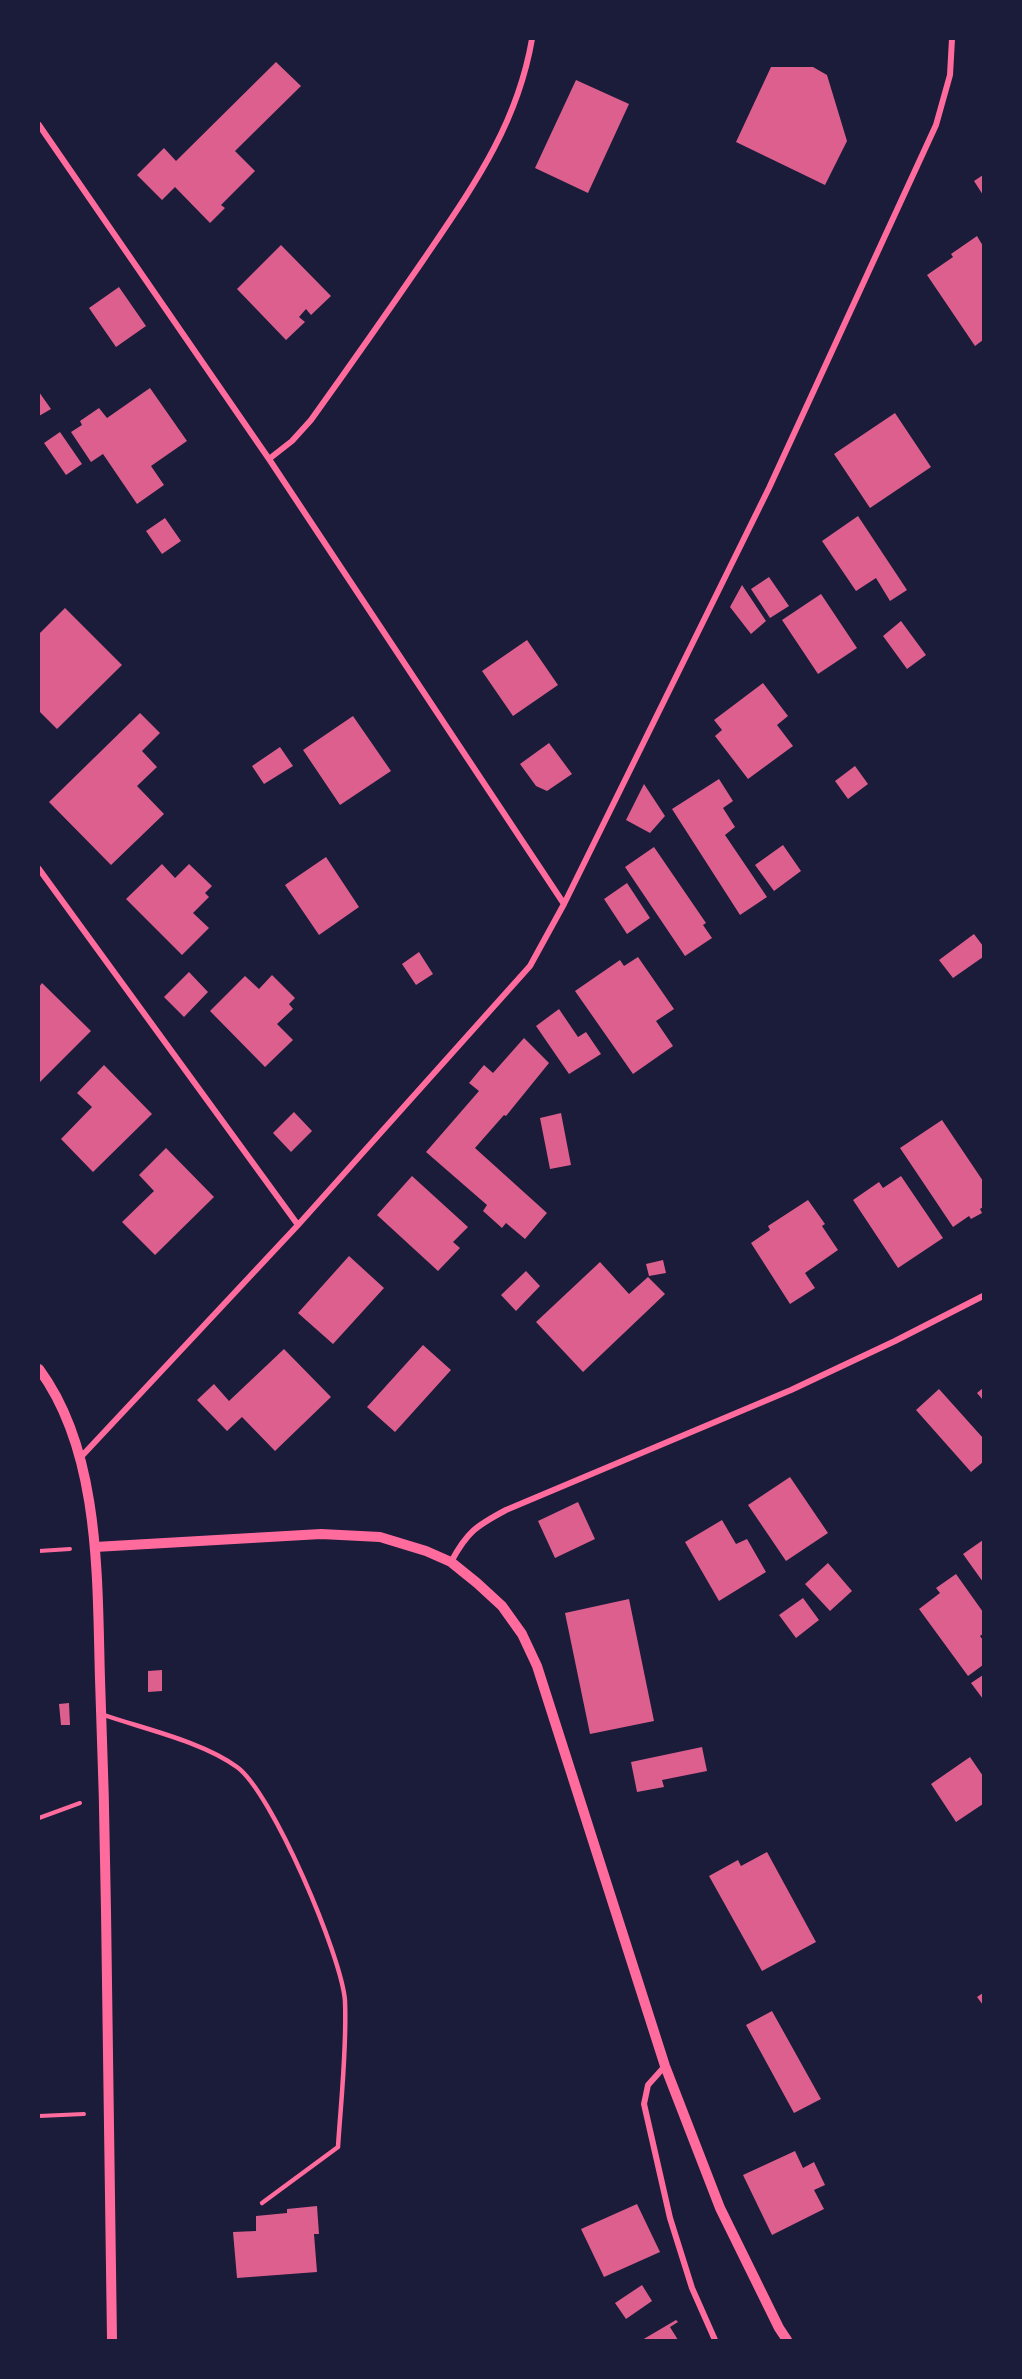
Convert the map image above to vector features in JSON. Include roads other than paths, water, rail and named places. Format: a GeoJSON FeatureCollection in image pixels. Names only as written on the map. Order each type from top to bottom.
{"type":"FeatureCollection","features":[{"type":"Feature","properties":{"kind":"street"},"geometry":{"type":"LineString","coordinates":[[269,459],[292,441],[311,420],[474,186],[508,123],[527,70],[532,39]]}},
{"type":"Feature","properties":{"kind":"street"},"geometry":{"type":"LineString","coordinates":[[80,1458],[298,1225],[530,966],[564,904],[769,488],[913,176],[936,125],[950,75],[952,39]]}},
{"type":"Feature","properties":{"kind":"street"},"geometry":{"type":"LineString","coordinates":[[39,125],[269,459],[564,904]]}},
{"type":"Feature","properties":{"kind":"street"},"geometry":{"type":"LineString","coordinates":[[39,869],[298,1225]]}},
{"type":"Feature","properties":{"kind":"street"},"geometry":{"type":"LineString","coordinates":[[451,1563],[463,1540],[478,1525],[506,1510],[791,1390],[983,1296]]}},
{"type":"Feature","properties":{"kind":"street"},"geometry":{"type":"LineString","coordinates":[[39,1369],[54,1389],[80,1458],[89,1499],[95,1547],[104,1794],[112,2340]]}},
{"type":"Feature","properties":{"kind":"street"},"geometry":{"type":"LineString","coordinates":[[95,1547],[321,1534],[357,1534],[380,1537],[403,1543],[451,1563],[502,1606],[522,1634],[537,1666],[665,2066],[720,2208],[787,2340]]}},
{"type":"Feature","properties":{"kind":"street"},"geometry":{"type":"LineString","coordinates":[[665,2066],[648,2085],[644,2104],[670,2218],[692,2288],[715,2340]]}},
{"type":"Feature","properties":{"kind":"lane"},"geometry":{"type":"LineString","coordinates":[[101,1714],[200,1748],[222,1758],[246,1775],[281,1830],[335,1955],[345,2000],[338,2147],[262,2203]]}}]}
